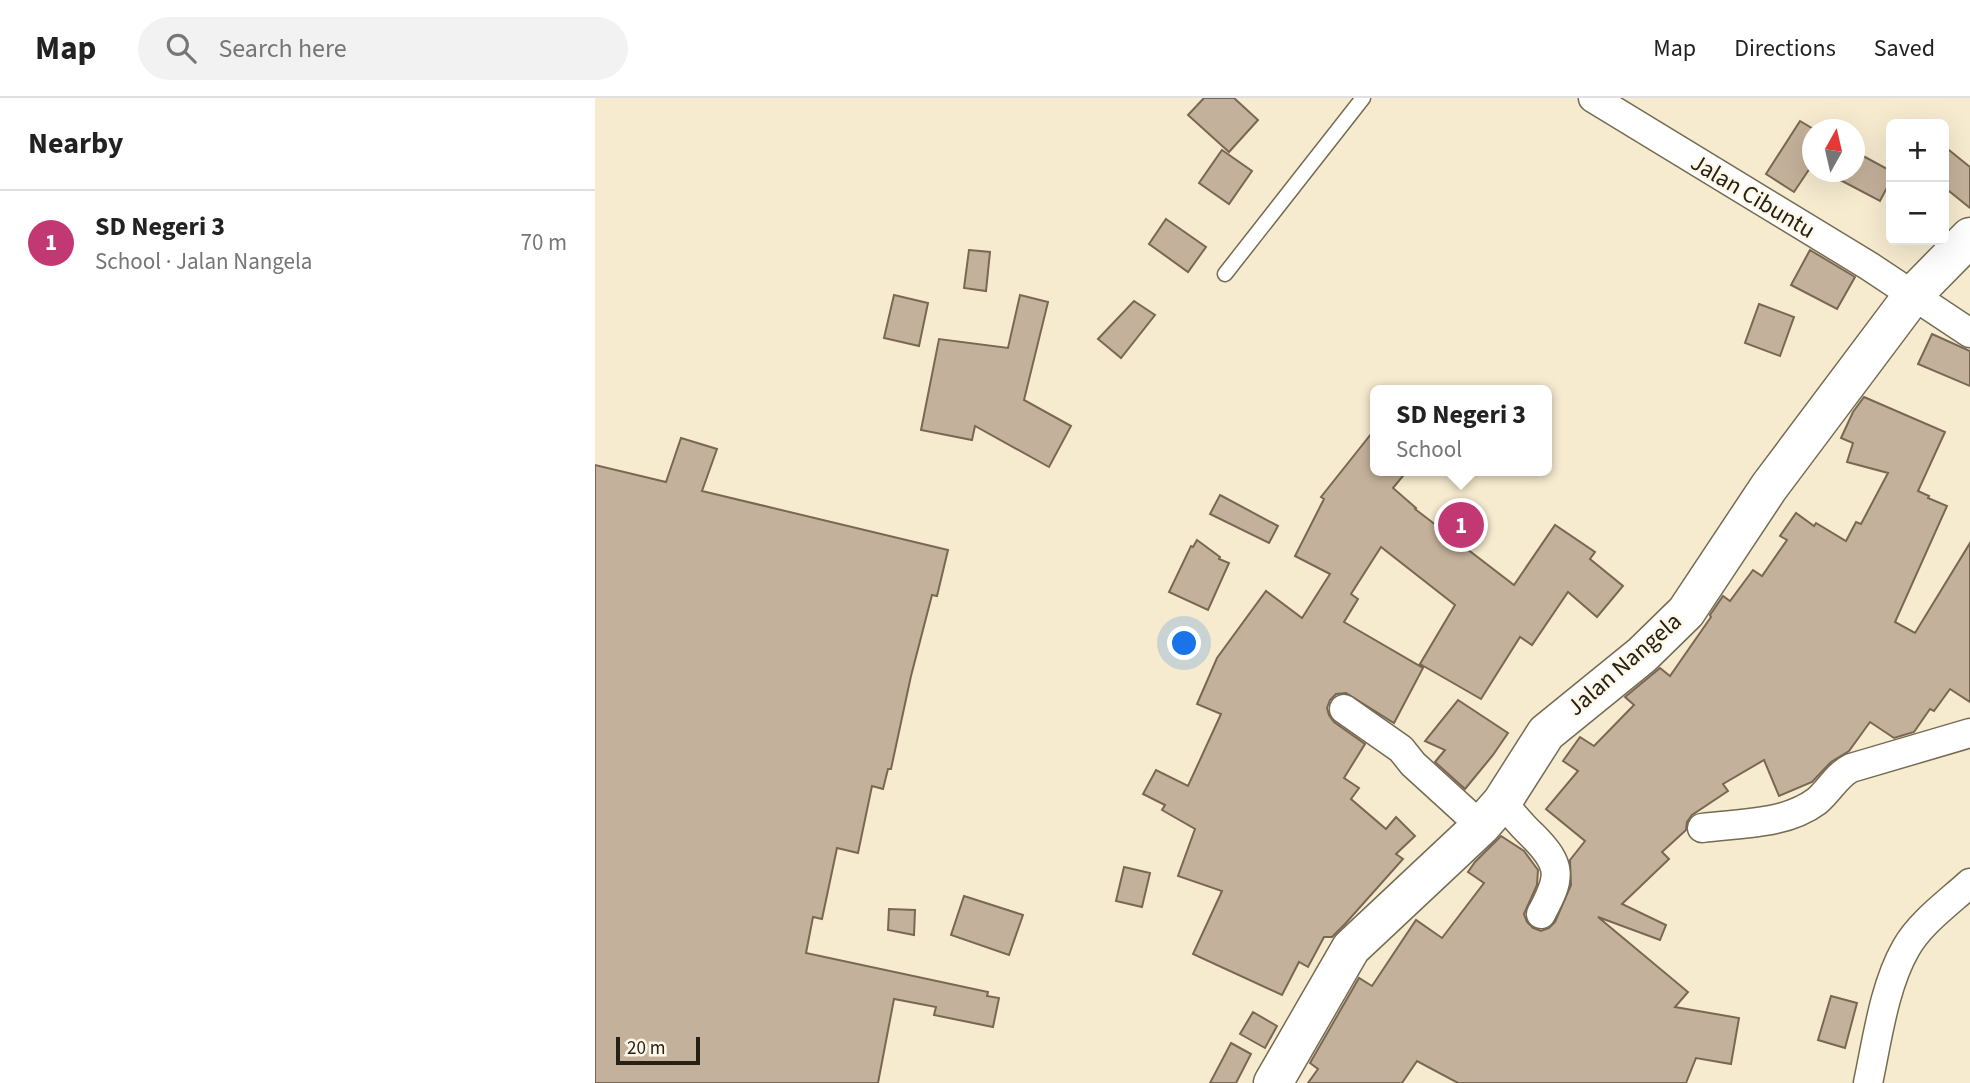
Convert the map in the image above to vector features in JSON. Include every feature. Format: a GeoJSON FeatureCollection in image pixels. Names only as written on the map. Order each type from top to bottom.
{"type":"FeatureCollection","features":[{"type":"Feature","properties":{"kind":"main road","name":"Jalan Nangela"},"geometry":{"type":"LineString","coordinates":[[1273,1083],[1351,948],[1492,814],[1546,733],[1642,654],[1686,612],[1769,487],[1913,295],[1970,237]]}},
{"type":"Feature","properties":{"kind":"street","name":"Jalan Cibuntu"},"geometry":{"type":"LineString","coordinates":[[1593,98],[1970,333]]}},
{"type":"Feature","properties":{"kind":"street"},"geometry":{"type":"LineString","coordinates":[[1344,709],[1401,749],[1413,764],[1543,846],[1552,857],[1556,868],[1554,886],[1541,914]]}},
{"type":"Feature","properties":{"kind":"street"},"geometry":{"type":"LineString","coordinates":[[1702,828],[1775,820],[1793,815],[1817,801],[1851,768],[1970,733]]}},
{"type":"Feature","properties":{"kind":"street"},"geometry":{"type":"LineString","coordinates":[[1868,1083],[1895,971],[1906,947],[1923,926],[1970,884]]}},
{"type":"Feature","properties":{"kind":"lane"},"geometry":{"type":"LineString","coordinates":[[1226,274],[1363,98]]}},
{"type":"Feature","properties":{"kind":"building"},"geometry":{"type":"Polygon","coordinates":[[[1204,98],[1234,98],[1258,120],[1229,152],[1188,115],[1204,98]]]}},
{"type":"Feature","properties":{"kind":"building"},"geometry":{"type":"Polygon","coordinates":[[[1800,121],[1802,122],[1802,180],[1794,192],[1766,174],[1800,121]]]}},
{"type":"Feature","properties":{"kind":"building"},"geometry":{"type":"Polygon","coordinates":[[[1222,150],[1252,171],[1229,204],[1199,183],[1222,150]]]}},
{"type":"Feature","properties":{"kind":"building"},"geometry":{"type":"Polygon","coordinates":[[[1949,150],[1970,167],[1970,208],[1949,191],[1949,150]]]}},
{"type":"Feature","properties":{"kind":"building"},"geometry":{"type":"Polygon","coordinates":[[[1865,157],[1886,168],[1886,190],[1880,201],[1844,182],[1865,182],[1865,157]]]}},
{"type":"Feature","properties":{"kind":"building"},"geometry":{"type":"Polygon","coordinates":[[[1166,219],[1206,247],[1188,272],[1149,244],[1166,219]]]}},
{"type":"Feature","properties":{"kind":"building"},"geometry":{"type":"Polygon","coordinates":[[[969,250],[990,252],[986,291],[964,288],[969,250]]]}},
{"type":"Feature","properties":{"kind":"building"},"geometry":{"type":"Polygon","coordinates":[[[1810,250],[1855,277],[1837,309],[1791,285],[1810,250]]]}},
{"type":"Feature","properties":{"kind":"building"},"geometry":{"type":"Polygon","coordinates":[[[894,295],[928,303],[919,346],[884,338],[894,295]]]}},
{"type":"Feature","properties":{"kind":"building"},"geometry":{"type":"Polygon","coordinates":[[[1020,295],[1048,302],[1024,400],[1071,426],[1049,467],[975,426],[972,440],[921,430],[939,339],[1008,348],[1020,295]]]}},
{"type":"Feature","properties":{"kind":"building"},"geometry":{"type":"Polygon","coordinates":[[[1134,301],[1155,315],[1121,358],[1098,339],[1134,301]]]}},
{"type":"Feature","properties":{"kind":"building"},"geometry":{"type":"Polygon","coordinates":[[[1759,304],[1794,317],[1780,356],[1745,343],[1759,304]]]}},
{"type":"Feature","properties":{"kind":"building"},"geometry":{"type":"Polygon","coordinates":[[[1932,334],[1970,351],[1970,386],[1918,364],[1932,334]]]}},
{"type":"Feature","properties":{"kind":"building"},"geometry":{"type":"Polygon","coordinates":[[[1864,397],[1945,432],[1918,491],[1947,506],[1895,622],[1915,633],[1970,543],[1970,702],[1950,689],[1934,711],[1930,709],[1914,732],[1894,738],[1870,722],[1849,751],[1831,762],[1812,782],[1779,796],[1764,760],[1723,784],[1728,791],[1692,815],[1686,830],[1662,852],[1669,859],[1622,904],[1666,925],[1660,940],[1598,917],[1688,992],[1675,1007],[1739,1018],[1731,1064],[1696,1058],[1686,1083],[1458,1083],[1417,1061],[1402,1083],[1308,1083],[1318,1069],[1310,1063],[1359,978],[1372,986],[1416,920],[1442,938],[1484,883],[1468,872],[1501,836],[1524,851],[1538,870],[1537,885],[1524,914],[1527,922],[1541,931],[1555,922],[1571,885],[1570,860],[1585,841],[1546,809],[1578,771],[1563,761],[1580,737],[1594,746],[1634,705],[1625,697],[1660,668],[1670,676],[1723,596],[1730,601],[1753,570],[1762,576],[1787,540],[1780,536],[1796,513],[1814,526],[1816,523],[1846,541],[1856,522],[1861,524],[1888,473],[1847,462],[1853,443],[1841,438],[1853,412],[1864,397]]]}},
{"type":"Feature","properties":{"kind":"building"},"geometry":{"type":"Polygon","coordinates":[[[1370,435],[1370,476],[1403,476],[1393,488],[1415,509],[1514,585],[1555,525],[1595,552],[1590,559],[1623,586],[1597,617],[1568,592],[1532,645],[1520,637],[1481,699],[1420,664],[1455,605],[1381,547],[1351,594],[1358,599],[1344,622],[1423,668],[1394,723],[1346,693],[1336,694],[1327,708],[1334,722],[1365,744],[1344,778],[1359,788],[1351,799],[1386,829],[1396,817],[1415,836],[1396,854],[1403,859],[1345,924],[1332,937],[1324,937],[1308,967],[1299,962],[1282,995],[1193,954],[1222,891],[1178,876],[1195,829],[1162,810],[1165,805],[1143,794],[1156,770],[1188,786],[1221,714],[1197,704],[1217,658],[1266,591],[1302,618],[1330,574],[1295,556],[1324,499],[1321,497],[1370,435]]]}},
{"type":"Feature","properties":{"kind":"building"},"geometry":{"type":"Polygon","coordinates":[[[681,438],[717,449],[702,491],[948,550],[937,596],[932,595],[891,769],[888,769],[883,789],[872,786],[858,853],[837,848],[822,919],[813,917],[806,953],[988,992],[987,996],[999,998],[993,1027],[934,1015],[936,1007],[894,999],[878,1083],[595,1083],[595,465],[666,482],[681,438]]]}},
{"type":"Feature","properties":{"kind":"building"},"geometry":{"type":"Polygon","coordinates":[[[1220,495],[1278,526],[1269,543],[1210,514],[1220,495]]]}},
{"type":"Feature","properties":{"kind":"building"},"geometry":{"type":"Polygon","coordinates":[[[1197,540],[1220,557],[1219,559],[1229,563],[1208,610],[1169,592],[1191,546],[1193,547],[1197,540]]]}},
{"type":"Feature","properties":{"kind":"building"},"geometry":{"type":"Polygon","coordinates":[[[1458,700],[1508,733],[1465,789],[1435,762],[1445,750],[1425,741],[1458,700]]]}},
{"type":"Feature","properties":{"kind":"building"},"geometry":{"type":"Polygon","coordinates":[[[1124,867],[1150,873],[1142,907],[1116,901],[1124,867]]]}},
{"type":"Feature","properties":{"kind":"building"},"geometry":{"type":"Polygon","coordinates":[[[964,896],[1023,915],[1009,955],[951,935],[964,896]]]}},
{"type":"Feature","properties":{"kind":"building"},"geometry":{"type":"Polygon","coordinates":[[[889,909],[915,910],[914,935],[888,930],[889,909]]]}},
{"type":"Feature","properties":{"kind":"building"},"geometry":{"type":"Polygon","coordinates":[[[1831,996],[1857,1003],[1845,1048],[1818,1040],[1831,996]]]}},
{"type":"Feature","properties":{"kind":"building"},"geometry":{"type":"Polygon","coordinates":[[[1253,1012],[1277,1026],[1265,1048],[1240,1034],[1253,1012]]]}},
{"type":"Feature","properties":{"kind":"building"},"geometry":{"type":"Polygon","coordinates":[[[1231,1043],[1251,1054],[1236,1083],[1210,1083],[1231,1043]]]}},
{"type":"Feature","properties":{"kind":"place","name":"SD Negeri 3"},"geometry":{"type":"Point","coordinates":[1461,525]}}]}
